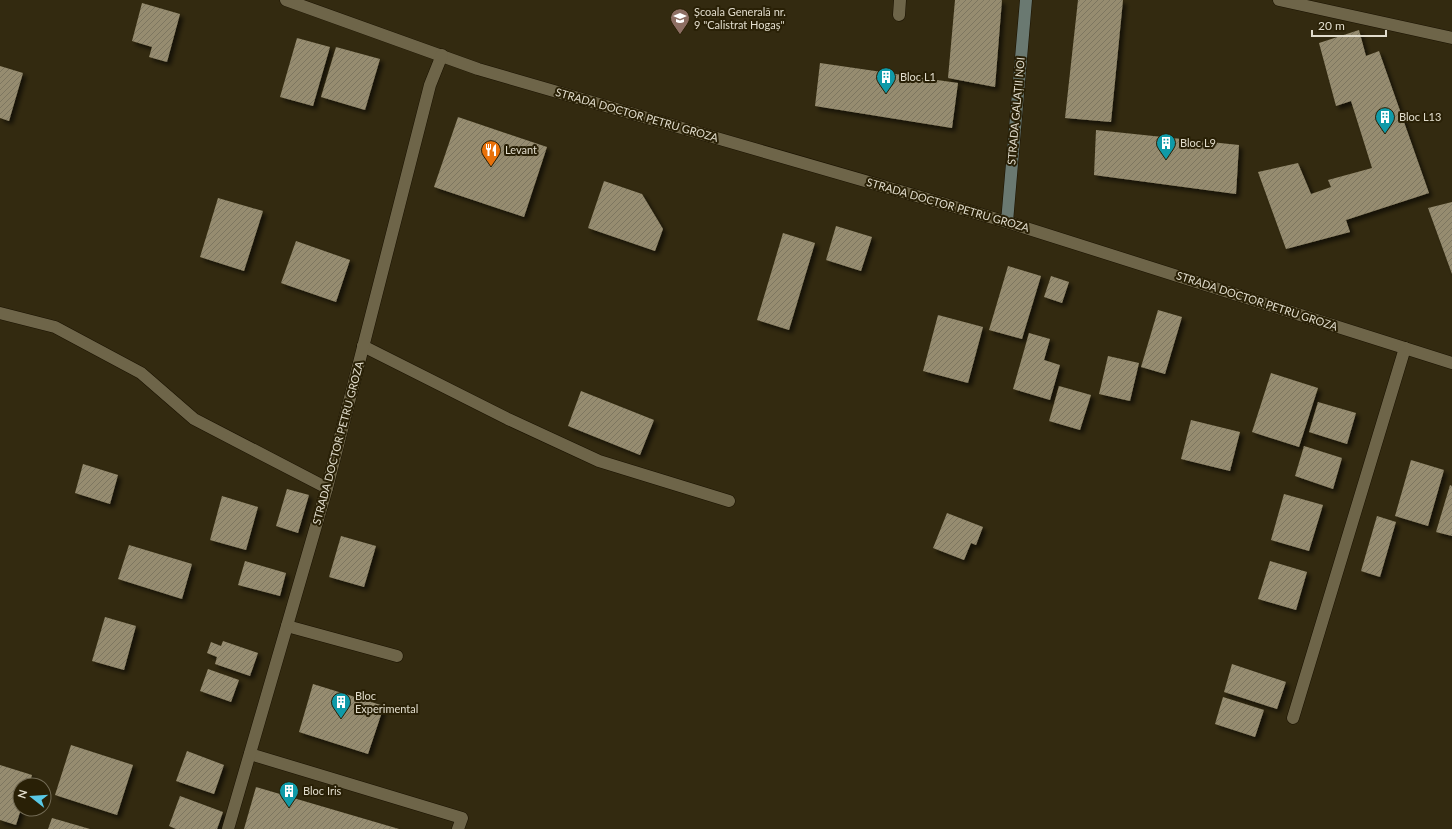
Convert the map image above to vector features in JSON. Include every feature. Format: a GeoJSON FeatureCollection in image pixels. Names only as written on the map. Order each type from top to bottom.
{"type":"FeatureCollection","features":[{"type":"Feature","properties":{"kind":"street","name":"STRADA DOCTOR PETRU GROZA"},"geometry":{"type":"LineString","coordinates":[[286,0],[478,69],[1007,222],[1452,363]]}},
{"type":"Feature","properties":{"kind":"street"},"geometry":{"type":"LineString","coordinates":[[899,15],[900,0]]}},
{"type":"Feature","properties":{"kind":"street","name":"STRADA GALAȚII NOI"},"geometry":{"type":"LineString","coordinates":[[1007,222],[1026,0]]}},
{"type":"Feature","properties":{"kind":"street"},"geometry":{"type":"LineString","coordinates":[[1279,0],[1452,38]]}},
{"type":"Feature","properties":{"kind":"street","name":"STRADA DOCTOR PETRU GROZA"},"geometry":{"type":"LineString","coordinates":[[228,829],[327,488],[430,85],[442,56]]}},
{"type":"Feature","properties":{"kind":"street"},"geometry":{"type":"LineString","coordinates":[[0,313],[55,328],[121,362],[141,373],[194,419],[327,488]]}},
{"type":"Feature","properties":{"kind":"street"},"geometry":{"type":"LineString","coordinates":[[363,346],[508,419],[600,460],[729,501]]}},
{"type":"Feature","properties":{"kind":"street"},"geometry":{"type":"LineString","coordinates":[[1293,718],[1405,348]]}},
{"type":"Feature","properties":{"kind":"street"},"geometry":{"type":"LineString","coordinates":[[287,626],[397,656]]}},
{"type":"Feature","properties":{"kind":"street"},"geometry":{"type":"LineString","coordinates":[[250,754],[462,818],[458,829]]}},
{"type":"Feature","properties":{"kind":"building","name":"Bloc L1"},"geometry":{"type":"Polygon","coordinates":[[[955,0],[1002,0],[995,87],[948,78],[955,0]]]}},
{"type":"Feature","properties":{"kind":"building"},"geometry":{"type":"Polygon","coordinates":[[[1078,0],[1123,0],[1111,122],[1065,118],[1078,0]]]}},
{"type":"Feature","properties":{"kind":"building"},"geometry":{"type":"Polygon","coordinates":[[[142,3],[180,14],[167,62],[149,57],[152,47],[132,41],[142,3]]]}},
{"type":"Feature","properties":{"kind":"building","name":"Bloc L13"},"geometry":{"type":"Polygon","coordinates":[[[1359,30],[1366,56],[1379,51],[1429,193],[1346,220],[1350,232],[1286,249],[1258,172],[1298,163],[1311,194],[1331,187],[1328,180],[1372,168],[1351,101],[1336,106],[1319,43],[1359,30]]]}},
{"type":"Feature","properties":{"kind":"building"},"geometry":{"type":"Polygon","coordinates":[[[297,38],[330,47],[313,106],[280,97],[297,38]]]}},
{"type":"Feature","properties":{"kind":"building"},"geometry":{"type":"Polygon","coordinates":[[[336,47],[380,59],[365,110],[321,97],[336,47]]]}},
{"type":"Feature","properties":{"kind":"building","name":"Bloc L1"},"geometry":{"type":"Polygon","coordinates":[[[820,63],[958,83],[952,128],[815,106],[820,63]]]}},
{"type":"Feature","properties":{"kind":"building"},"geometry":{"type":"Polygon","coordinates":[[[0,66],[23,73],[9,121],[0,118],[0,66]]]}},
{"type":"Feature","properties":{"kind":"building","name":"Levant"},"geometry":{"type":"Polygon","coordinates":[[[458,117],[547,147],[524,217],[434,187],[458,117]]]}},
{"type":"Feature","properties":{"kind":"building","name":"Bloc L9"},"geometry":{"type":"Polygon","coordinates":[[[1096,130],[1239,145],[1236,194],[1094,175],[1096,130]]]}},
{"type":"Feature","properties":{"kind":"building"},"geometry":{"type":"Polygon","coordinates":[[[604,181],[642,194],[663,229],[655,251],[588,228],[604,181]]]}},
{"type":"Feature","properties":{"kind":"building"},"geometry":{"type":"Polygon","coordinates":[[[218,198],[263,211],[244,271],[200,257],[218,198]]]}},
{"type":"Feature","properties":{"kind":"building"},"geometry":{"type":"Polygon","coordinates":[[[1452,202],[1452,274],[1428,208],[1452,202]]]}},
{"type":"Feature","properties":{"kind":"building"},"geometry":{"type":"Polygon","coordinates":[[[836,226],[872,237],[861,271],[826,260],[836,226]]]}},
{"type":"Feature","properties":{"kind":"building"},"geometry":{"type":"Polygon","coordinates":[[[783,233],[815,243],[789,330],[757,320],[783,233]]]}},
{"type":"Feature","properties":{"kind":"building"},"geometry":{"type":"Polygon","coordinates":[[[296,241],[350,260],[336,302],[281,283],[296,241]]]}},
{"type":"Feature","properties":{"kind":"building"},"geometry":{"type":"Polygon","coordinates":[[[1008,266],[1041,276],[1022,339],[989,330],[1008,266]]]}},
{"type":"Feature","properties":{"kind":"building"},"geometry":{"type":"Polygon","coordinates":[[[1051,276],[1069,282],[1062,303],[1044,297],[1051,276]]]}},
{"type":"Feature","properties":{"kind":"building"},"geometry":{"type":"Polygon","coordinates":[[[1158,310],[1182,317],[1165,374],[1141,367],[1158,310]]]}},
{"type":"Feature","properties":{"kind":"building"},"geometry":{"type":"Polygon","coordinates":[[[938,315],[983,327],[968,383],[923,371],[938,315]]]}},
{"type":"Feature","properties":{"kind":"building"},"geometry":{"type":"Polygon","coordinates":[[[1029,333],[1050,339],[1044,360],[1060,365],[1050,400],[1013,389],[1029,333]]]}},
{"type":"Feature","properties":{"kind":"building"},"geometry":{"type":"Polygon","coordinates":[[[1108,356],[1139,363],[1130,401],[1099,394],[1108,356]]]}},
{"type":"Feature","properties":{"kind":"building"},"geometry":{"type":"Polygon","coordinates":[[[1271,373],[1318,388],[1299,447],[1252,432],[1271,373]]]}},
{"type":"Feature","properties":{"kind":"building"},"geometry":{"type":"Polygon","coordinates":[[[1059,386],[1091,395],[1080,430],[1049,421],[1059,386]]]}},
{"type":"Feature","properties":{"kind":"building"},"geometry":{"type":"Polygon","coordinates":[[[581,391],[654,420],[640,455],[568,426],[581,391]]]}},
{"type":"Feature","properties":{"kind":"building"},"geometry":{"type":"Polygon","coordinates":[[[1318,402],[1356,413],[1347,444],[1309,432],[1318,402]]]}},
{"type":"Feature","properties":{"kind":"building"},"geometry":{"type":"Polygon","coordinates":[[[1191,420],[1240,432],[1230,471],[1181,459],[1191,420]]]}},
{"type":"Feature","properties":{"kind":"building"},"geometry":{"type":"Polygon","coordinates":[[[1304,446],[1342,458],[1333,489],[1295,476],[1304,446]]]}},
{"type":"Feature","properties":{"kind":"building"},"geometry":{"type":"Polygon","coordinates":[[[1411,460],[1444,470],[1428,526],[1395,516],[1411,460]]]}},
{"type":"Feature","properties":{"kind":"building"},"geometry":{"type":"Polygon","coordinates":[[[83,464],[118,475],[110,504],[75,493],[83,464]]]}},
{"type":"Feature","properties":{"kind":"building"},"geometry":{"type":"Polygon","coordinates":[[[1450,485],[1452,486],[1452,536],[1436,532],[1450,485]]]}},
{"type":"Feature","properties":{"kind":"building"},"geometry":{"type":"Polygon","coordinates":[[[287,489],[309,495],[298,533],[276,526],[287,489]]]}},
{"type":"Feature","properties":{"kind":"building"},"geometry":{"type":"Polygon","coordinates":[[[1284,494],[1323,505],[1309,551],[1271,540],[1284,494]]]}},
{"type":"Feature","properties":{"kind":"building"},"geometry":{"type":"Polygon","coordinates":[[[222,496],[258,507],[246,550],[210,540],[222,496]]]}},
{"type":"Feature","properties":{"kind":"building"},"geometry":{"type":"Polygon","coordinates":[[[947,513],[983,527],[976,545],[971,543],[964,560],[933,548],[947,513]]]}},
{"type":"Feature","properties":{"kind":"building"},"geometry":{"type":"Polygon","coordinates":[[[1377,516],[1396,522],[1380,577],[1361,571],[1377,516]]]}},
{"type":"Feature","properties":{"kind":"building"},"geometry":{"type":"Polygon","coordinates":[[[341,536],[376,546],[364,587],[329,577],[341,536]]]}},
{"type":"Feature","properties":{"kind":"building"},"geometry":{"type":"Polygon","coordinates":[[[129,545],[192,564],[182,599],[118,579],[129,545]]]}},
{"type":"Feature","properties":{"kind":"building"},"geometry":{"type":"Polygon","coordinates":[[[245,561],[286,573],[280,596],[238,585],[245,561]]]}},
{"type":"Feature","properties":{"kind":"building"},"geometry":{"type":"Polygon","coordinates":[[[1270,561],[1307,572],[1296,610],[1258,599],[1270,561]]]}},
{"type":"Feature","properties":{"kind":"building"},"geometry":{"type":"Polygon","coordinates":[[[105,617],[136,626],[124,670],[92,661],[105,617]]]}},
{"type":"Feature","properties":{"kind":"building"},"geometry":{"type":"Polygon","coordinates":[[[223,641],[258,653],[250,676],[215,664],[217,657],[207,653],[211,642],[221,646],[223,641]]]}},
{"type":"Feature","properties":{"kind":"building"},"geometry":{"type":"Polygon","coordinates":[[[1232,664],[1286,682],[1277,709],[1224,692],[1232,664]]]}},
{"type":"Feature","properties":{"kind":"building"},"geometry":{"type":"Polygon","coordinates":[[[208,669],[239,680],[231,702],[200,691],[208,669]]]}},
{"type":"Feature","properties":{"kind":"building","name":"Bloc Experimental"},"geometry":{"type":"Polygon","coordinates":[[[313,684],[384,706],[368,754],[299,732],[313,684]]]}},
{"type":"Feature","properties":{"kind":"building"},"geometry":{"type":"Polygon","coordinates":[[[1223,697],[1264,710],[1255,737],[1215,724],[1223,697]]]}},
{"type":"Feature","properties":{"kind":"building"},"geometry":{"type":"Polygon","coordinates":[[[71,745],[133,765],[117,815],[55,795],[71,745]]]}},
{"type":"Feature","properties":{"kind":"building"},"geometry":{"type":"Polygon","coordinates":[[[187,751],[224,765],[214,794],[176,781],[187,751]]]}},
{"type":"Feature","properties":{"kind":"building"},"geometry":{"type":"Polygon","coordinates":[[[0,765],[32,775],[31,777],[12,777],[12,817],[18,817],[16,825],[0,820],[0,765]]]}},
{"type":"Feature","properties":{"kind":"building","name":"Bloc Iris"},"geometry":{"type":"Polygon","coordinates":[[[256,787],[399,829],[244,829],[256,787]]]}},
{"type":"Feature","properties":{"kind":"building"},"geometry":{"type":"Polygon","coordinates":[[[180,796],[223,812],[217,829],[176,829],[169,826],[180,796]]]}},
{"type":"Feature","properties":{"kind":"building"},"geometry":{"type":"Polygon","coordinates":[[[52,818],[90,829],[48,829],[52,818]]]}},
{"type":"Feature","properties":{"kind":"place","name":"Școala Generală nr. 9 \"Calistrat Hogaș\""},"geometry":{"type":"Point","coordinates":[680,35]}},
{"type":"Feature","properties":{"kind":"place","name":"Bloc L1"},"geometry":{"type":"Point","coordinates":[886,94]}},
{"type":"Feature","properties":{"kind":"place","name":"Bloc L13"},"geometry":{"type":"Point","coordinates":[1385,134]}},
{"type":"Feature","properties":{"kind":"place","name":"Bloc L9"},"geometry":{"type":"Point","coordinates":[1166,160]}},
{"type":"Feature","properties":{"kind":"place","name":"Levant"},"geometry":{"type":"Point","coordinates":[491,167]}},
{"type":"Feature","properties":{"kind":"place","name":"Bloc Experimental"},"geometry":{"type":"Point","coordinates":[341,719]}},
{"type":"Feature","properties":{"kind":"place","name":"Bloc Iris"},"geometry":{"type":"Point","coordinates":[289,808]}}]}
